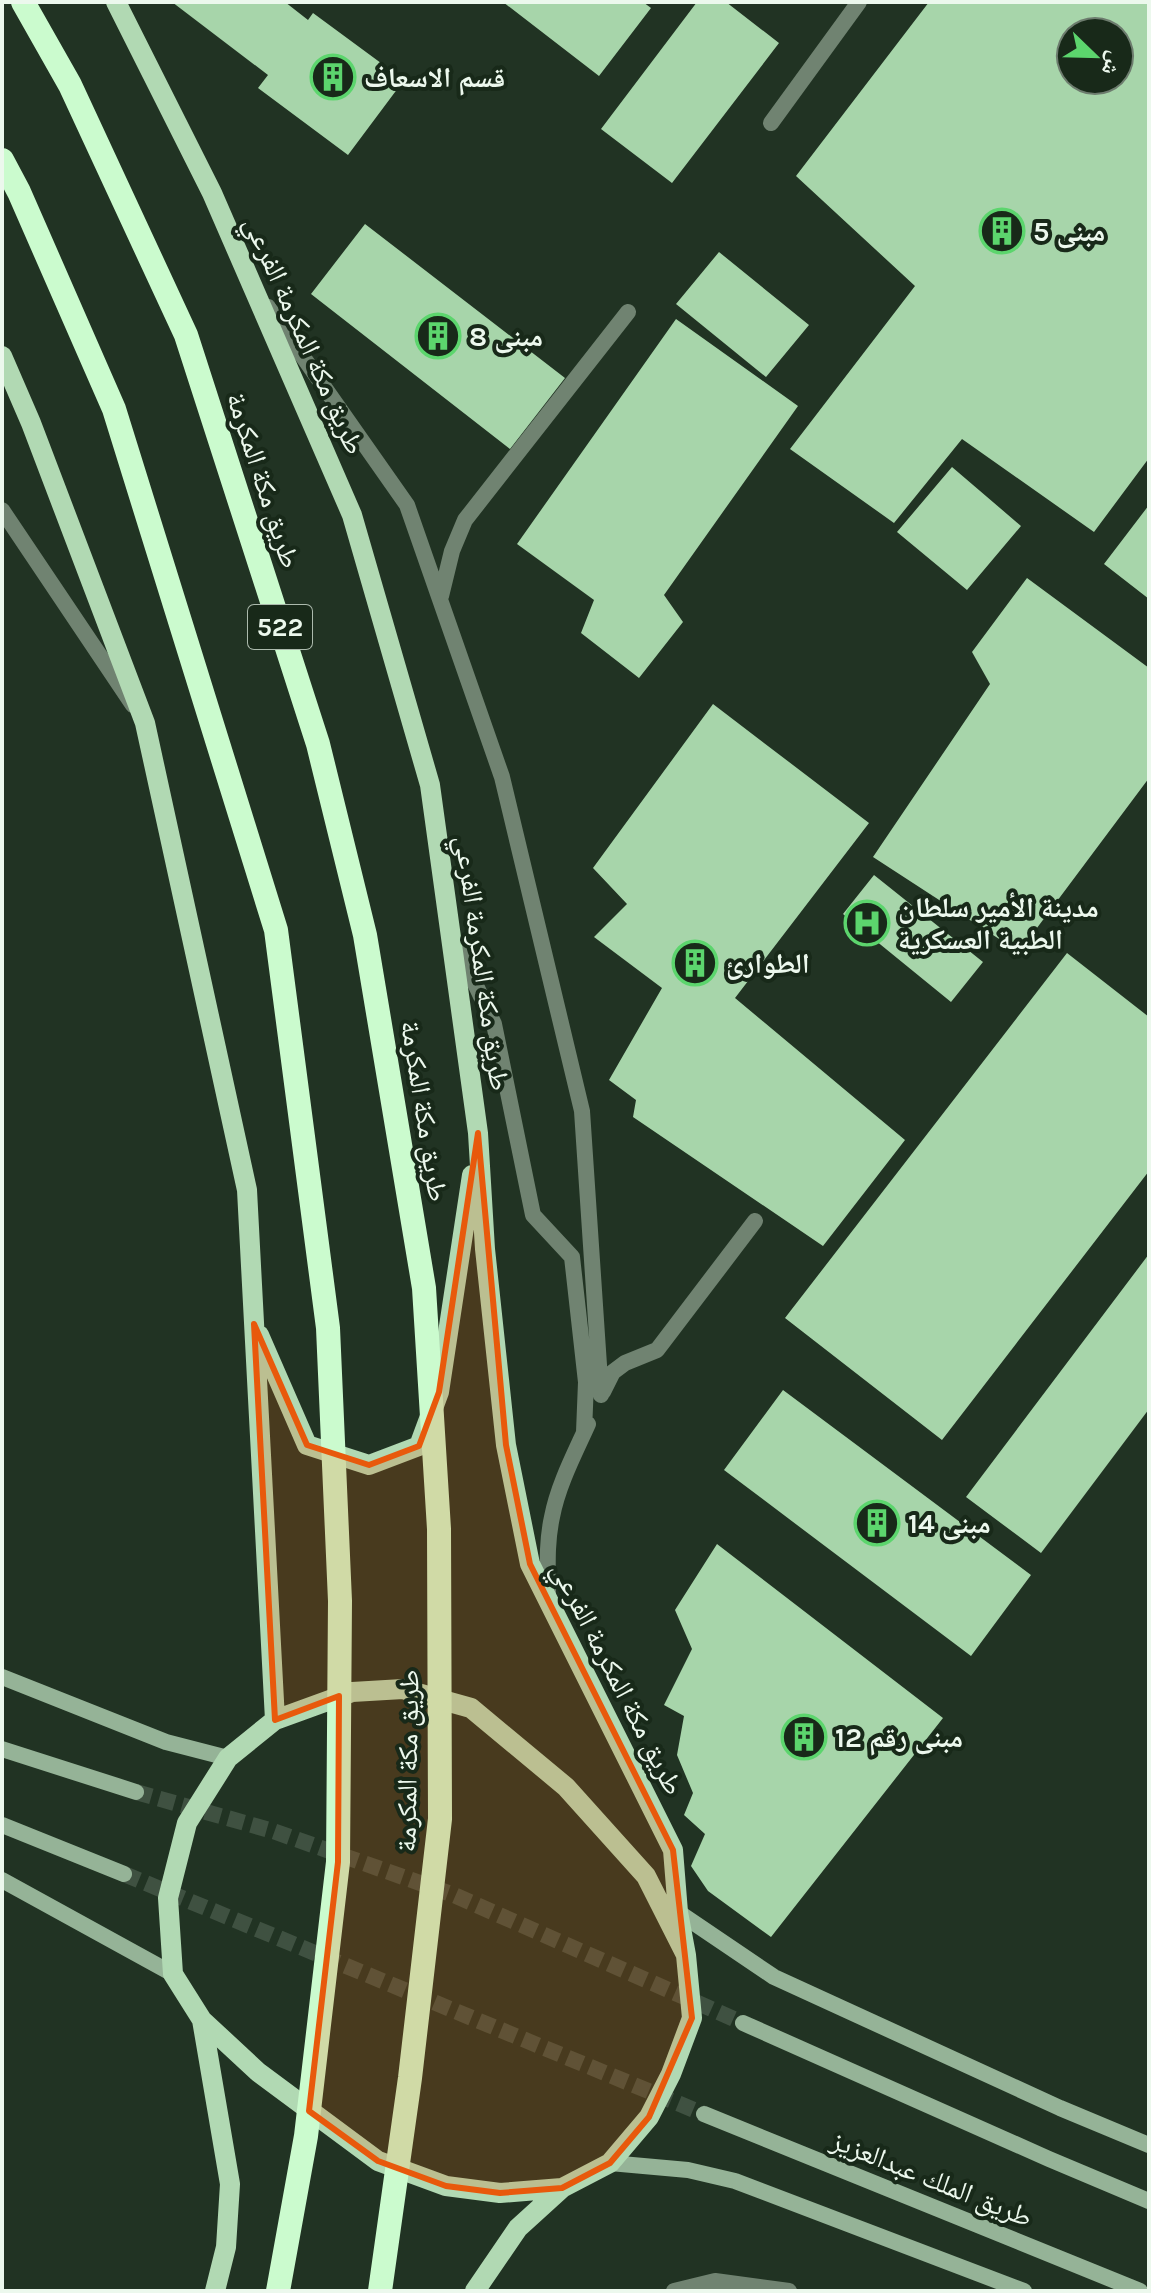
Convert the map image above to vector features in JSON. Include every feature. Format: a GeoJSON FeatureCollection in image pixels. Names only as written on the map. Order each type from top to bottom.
{"type":"FeatureCollection","features":[{"type":"Feature","properties":{"kind":"highway","name":"طريق مكة المكرمة"},"geometry":{"type":"LineString","coordinates":[[23,2],[70,85],[186,335],[318,744],[365,935],[424,1288],[439,1529],[440,1819],[410,2078],[380,2291]]}},
{"type":"Feature","properties":{"kind":"highway"},"geometry":{"type":"LineString","coordinates":[[2,160],[114,409],[276,930],[328,1328],[340,1601],[338,1862],[306,2136],[278,2291]]}},
{"type":"Feature","properties":{"kind":"highway"},"geometry":{"type":"LineString","coordinates":[[2,169],[19,192]]}},
{"type":"Feature","properties":{"kind":"main road","name":"طريق مكة المكرمة الفرعي"},"geometry":{"type":"LineString","coordinates":[[116,2],[212,193],[352,515],[430,785],[478,1133],[485,1249],[506,1445],[530,1564],[673,1850],[692,2018],[671,2074],[649,2117],[610,2163]]}},
{"type":"Feature","properties":{"kind":"main road"},"geometry":{"type":"LineString","coordinates":[[2,356],[31,423],[145,723],[247,1190],[275,1720]]}},
{"type":"Feature","properties":{"kind":"main road"},"geometry":{"type":"LineString","coordinates":[[254,1324],[307,1445],[369,1465],[419,1446],[439,1392],[478,1133]]}},
{"type":"Feature","properties":{"kind":"main road"},"geometry":{"type":"LineString","coordinates":[[2,1677],[166,1742],[228,1758]]}},
{"type":"Feature","properties":{"kind":"main road"},"geometry":{"type":"LineString","coordinates":[[562,2188],[500,2193],[446,2186],[378,2161],[258,2072],[202,2020],[173,1974],[168,1898],[187,1823],[228,1758],[275,1720],[352,1692],[403,1689],[471,1708],[566,1787],[646,1876],[686,1955]]}},
{"type":"Feature","properties":{"kind":"main road"},"geometry":{"type":"LineString","coordinates":[[2,1749],[136,1792]]}},
{"type":"Feature","properties":{"kind":"main road"},"geometry":{"type":"LineString","coordinates":[[2,1825],[124,1874]]}},
{"type":"Feature","properties":{"kind":"main road"},"geometry":{"type":"LineString","coordinates":[[2,1880],[173,1974]]}},
{"type":"Feature","properties":{"kind":"main road"},"geometry":{"type":"LineString","coordinates":[[656,1897],[774,1977],[1060,2108],[1149,2145]]}},
{"type":"Feature","properties":{"kind":"main road"},"geometry":{"type":"LineString","coordinates":[[202,2020],[230,2184],[226,2247],[215,2291]]}},
{"type":"Feature","properties":{"kind":"main road"},"geometry":{"type":"LineString","coordinates":[[743,2023],[1149,2201]]}},
{"type":"Feature","properties":{"kind":"main road","name":"طريق الملك عبدالعزيز"},"geometry":{"type":"LineString","coordinates":[[704,2114],[1140,2291]]}},
{"type":"Feature","properties":{"kind":"main road"},"geometry":{"type":"LineString","coordinates":[[475,2291],[518,2228],[562,2188],[610,2163],[688,2170],[735,2181],[1024,2291]]}},
{"type":"Feature","properties":{"kind":"street"},"geometry":{"type":"LineString","coordinates":[[771,123],[859,2]]}},
{"type":"Feature","properties":{"kind":"street"},"geometry":{"type":"LineString","coordinates":[[251,282],[407,505],[502,777],[582,1111],[601,1395]]}},
{"type":"Feature","properties":{"kind":"street"},"geometry":{"type":"LineString","coordinates":[[441,598],[452,551],[465,520],[628,312]]}},
{"type":"Feature","properties":{"kind":"street"},"geometry":{"type":"LineString","coordinates":[[2,510],[145,723]]}},
{"type":"Feature","properties":{"kind":"street"},"geometry":{"type":"LineString","coordinates":[[450,930],[494,1024],[533,1215],[572,1257],[586,1382],[584,1432]]}},
{"type":"Feature","properties":{"kind":"street"},"geometry":{"type":"LineString","coordinates":[[549,1602],[547,1556],[552,1515],[584,1432],[613,1372],[625,1363],[657,1350],[755,1221]]}},
{"type":"Feature","properties":{"kind":"street"},"geometry":{"type":"LineString","coordinates":[[674,2291],[715,2281],[789,2291]]}},
{"type":"Feature","properties":{"kind":"highlighted area"},"geometry":{"type":"Polygon","coordinates":[[[478,1133],[506,1445],[530,1564],[673,1850],[692,2018],[649,2117],[610,2163],[562,2188],[500,2193],[446,2186],[378,2161],[309,2111],[338,1862],[339,1696],[275,1720],[254,1324],[307,1445],[369,1465],[419,1446],[439,1392],[478,1133]]]}},
{"type":"Feature","properties":{"kind":"building","name":"قسم الاسعاف"},"geometry":{"type":"Polygon","coordinates":[[[172,2],[285,2],[308,20],[313,13],[404,80],[348,155],[258,88],[268,75],[172,2]]]}},
{"type":"Feature","properties":{"kind":"building"},"geometry":{"type":"Polygon","coordinates":[[[503,2],[643,2],[651,8],[599,76],[503,2]]]}},
{"type":"Feature","properties":{"kind":"building"},"geometry":{"type":"Polygon","coordinates":[[[697,2],[726,2],[779,43],[672,183],[601,129],[697,2]]]}},
{"type":"Feature","properties":{"kind":"building","name":"مبنى 5"},"geometry":{"type":"Polygon","coordinates":[[[929,2],[1149,2],[1149,458],[1094,532],[962,439],[894,523],[790,449],[915,286],[796,176],[929,2]]]}},
{"type":"Feature","properties":{"kind":"building","name":"مبنى 8"},"geometry":{"type":"Polygon","coordinates":[[[365,224],[565,378],[510,449],[311,294],[365,224]]]}},
{"type":"Feature","properties":{"kind":"building"},"geometry":{"type":"Polygon","coordinates":[[[719,252],[809,325],[766,377],[676,304],[719,252]]]}},
{"type":"Feature","properties":{"kind":"building"},"geometry":{"type":"Polygon","coordinates":[[[676,319],[798,406],[664,595],[683,622],[639,678],[581,633],[594,600],[517,544],[676,319]]]}},
{"type":"Feature","properties":{"kind":"building"},"geometry":{"type":"Polygon","coordinates":[[[952,467],[1021,526],[967,590],[897,532],[952,467]]]}},
{"type":"Feature","properties":{"kind":"building"},"geometry":{"type":"Polygon","coordinates":[[[1149,505],[1149,599],[1104,564],[1149,505]]]}},
{"type":"Feature","properties":{"kind":"building"},"geometry":{"type":"Polygon","coordinates":[[[1027,578],[1149,668],[1149,778],[1019,952],[873,857],[990,684],[972,652],[1027,578]]]}},
{"type":"Feature","properties":{"kind":"building","name":"الطوارئ"},"geometry":{"type":"Polygon","coordinates":[[[713,704],[869,823],[735,998],[905,1140],[823,1246],[633,1117],[636,1100],[609,1080],[662,988],[594,937],[627,904],[593,868],[713,704]]]}},
{"type":"Feature","properties":{"kind":"building"},"geometry":{"type":"Polygon","coordinates":[[[874,875],[983,962],[951,1002],[843,914],[874,875]]]}},
{"type":"Feature","properties":{"kind":"building"},"geometry":{"type":"Polygon","coordinates":[[[1067,953],[1149,1017],[1149,1171],[942,1440],[785,1318],[1067,953]]]}},
{"type":"Feature","properties":{"kind":"building"},"geometry":{"type":"Polygon","coordinates":[[[1149,1254],[1149,1409],[1041,1553],[966,1497],[1149,1254]]]}},
{"type":"Feature","properties":{"kind":"building","name":"مبنى 14"},"geometry":{"type":"Polygon","coordinates":[[[783,1390],[1031,1575],[971,1656],[724,1470],[783,1390]]]}},
{"type":"Feature","properties":{"kind":"building","name":"مبنى رقم 12"},"geometry":{"type":"Polygon","coordinates":[[[717,1544],[943,1718],[771,1937],[708,1891],[691,1866],[705,1834],[684,1815],[693,1793],[677,1755],[684,1716],[664,1705],[692,1649],[675,1610],[717,1544]]]}},
{"type":"Feature","properties":{"kind":"tunnel"},"geometry":{"type":"LineString","coordinates":[[136,1792],[273,1831],[454,1895],[743,2023]]}},
{"type":"Feature","properties":{"kind":"tunnel"},"geometry":{"type":"LineString","coordinates":[[124,1874],[704,2114]]}},
{"type":"Feature","properties":{"kind":"place","name":"قسم الاسعاف"},"geometry":{"type":"Point","coordinates":[333,77]}},
{"type":"Feature","properties":{"kind":"place","name":"مبنى 5"},"geometry":{"type":"Point","coordinates":[1002,231]}},
{"type":"Feature","properties":{"kind":"place","name":"مبنى 8"},"geometry":{"type":"Point","coordinates":[438,336]}},
{"type":"Feature","properties":{"kind":"place","name":"مدينة الأمير سلطان الطبية العسكرية"},"geometry":{"type":"Point","coordinates":[867,923]}},
{"type":"Feature","properties":{"kind":"place","name":"الطوارئ"},"geometry":{"type":"Point","coordinates":[695,963]}},
{"type":"Feature","properties":{"kind":"place","name":"مبنى 14"},"geometry":{"type":"Point","coordinates":[877,1523]}},
{"type":"Feature","properties":{"kind":"place","name":"مبنى رقم 12"},"geometry":{"type":"Point","coordinates":[804,1737]}}]}
